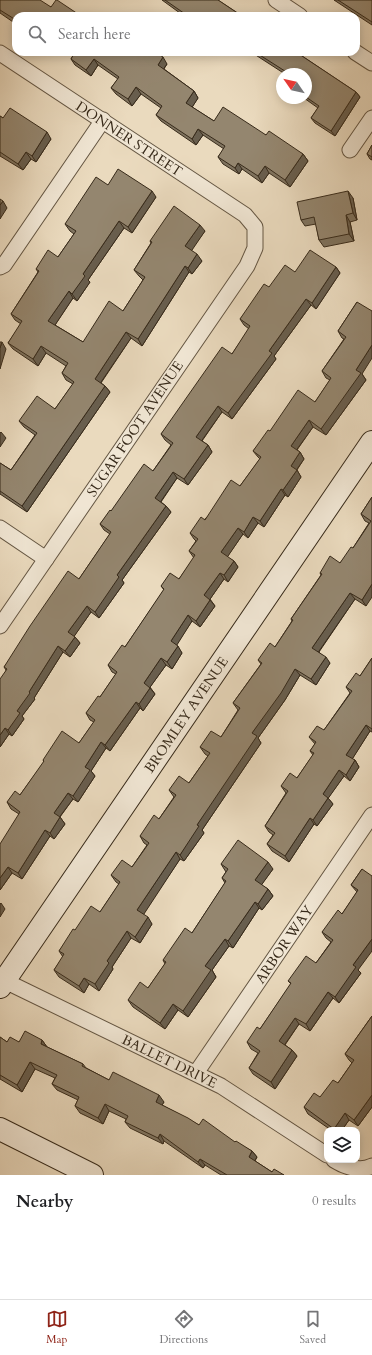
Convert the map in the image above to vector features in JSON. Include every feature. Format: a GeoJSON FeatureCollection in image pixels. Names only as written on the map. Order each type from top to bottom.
{"type":"FeatureCollection","features":[{"type":"Feature","properties":{"kind":"street"},"geometry":{"type":"LineString","coordinates":[[276,0],[294,12]]}},
{"type":"Feature","properties":{"kind":"street","name":"DONNER STREET"},"geometry":{"type":"LineString","coordinates":[[0,53],[245,214],[255,227]]}},
{"type":"Feature","properties":{"kind":"street"},"geometry":{"type":"LineString","coordinates":[[360,55],[372,63]]}},
{"type":"Feature","properties":{"kind":"street"},"geometry":{"type":"LineString","coordinates":[[350,150],[372,118]]}},
{"type":"Feature","properties":{"kind":"street"},"geometry":{"type":"LineString","coordinates":[[0,267],[4,265],[103,120]]}},
{"type":"Feature","properties":{"kind":"street","name":"SUGAR FOOT AVENUE"},"geometry":{"type":"LineString","coordinates":[[0,626],[246,266],[255,248],[255,227]]}},
{"type":"Feature","properties":{"kind":"street","name":"BROMLEY AVENUE"},"geometry":{"type":"LineString","coordinates":[[2,984],[372,442]]}},
{"type":"Feature","properties":{"kind":"street"},"geometry":{"type":"LineString","coordinates":[[0,528],[46,559]]}},
{"type":"Feature","properties":{"kind":"street","name":"ARBOR WAY"},"geometry":{"type":"LineString","coordinates":[[196,1073],[372,815]]}},
{"type":"Feature","properties":{"kind":"street","name":"BALLET DRIVE"},"geometry":{"type":"LineString","coordinates":[[2,984],[196,1073],[221,1086],[324,1153]]}},
{"type":"Feature","properties":{"kind":"street"},"geometry":{"type":"LineString","coordinates":[[0,1129],[92,1175]]}},
{"type":"Feature","properties":{"kind":"street"},"geometry":{"type":"LineString","coordinates":[[339,1163],[344,1166],[369,1167]]}},
{"type":"Feature","properties":{"kind":"building"},"geometry":{"type":"Polygon","coordinates":[[[0,0],[40,0],[51,7],[57,0],[75,12],[12,12],[12,18],[0,10],[0,0]]]}},
{"type":"Feature","properties":{"kind":"building"},"geometry":{"type":"Polygon","coordinates":[[[165,0],[218,0],[236,12],[182,12],[165,0]]]}},
{"type":"Feature","properties":{"kind":"building"},"geometry":{"type":"Polygon","coordinates":[[[338,0],[372,0],[372,22],[360,14],[360,12],[357,12],[338,0]]]}},
{"type":"Feature","properties":{"kind":"building"},"geometry":{"type":"Polygon","coordinates":[[[73,56],[161,56],[163,57],[158,65],[194,91],[186,103],[214,121],[223,107],[266,135],[269,131],[303,154],[285,180],[265,166],[258,176],[238,163],[235,168],[218,157],[225,146],[198,129],[192,139],[156,115],[162,106],[136,87],[128,99],[111,88],[119,77],[94,59],[86,70],[71,59],[73,56]]]}},
{"type":"Feature","properties":{"kind":"building"},"geometry":{"type":"Polygon","coordinates":[[[261,56],[302,56],[356,92],[331,131],[311,118],[319,106],[312,101],[312,68],[280,68],[261,56]]]}},
{"type":"Feature","properties":{"kind":"building"},"geometry":{"type":"Polygon","coordinates":[[[10,108],[47,132],[32,156],[26,152],[18,164],[0,152],[0,116],[3,118],[10,108]]]}},
{"type":"Feature","properties":{"kind":"building"},"geometry":{"type":"Polygon","coordinates":[[[372,145],[372,157],[367,154],[372,145]]]}},
{"type":"Feature","properties":{"kind":"building"},"geometry":{"type":"Polygon","coordinates":[[[118,169],[152,191],[128,227],[119,221],[83,274],[85,276],[72,294],[69,291],[48,321],[83,342],[109,301],[123,311],[145,277],[134,270],[152,242],[150,241],[174,206],[200,225],[185,246],[197,254],[188,268],[185,266],[138,339],[126,332],[95,379],[105,386],[22,506],[0,491],[0,463],[11,470],[37,433],[19,421],[37,396],[55,409],[74,382],[62,373],[68,363],[41,346],[33,359],[8,343],[22,321],[11,314],[39,271],[36,269],[48,250],[58,257],[76,231],[65,224],[96,177],[108,185],[118,169]]]}},
{"type":"Feature","properties":{"kind":"building"},"geometry":{"type":"Polygon","coordinates":[[[348,191],[353,213],[346,215],[349,234],[319,240],[314,217],[301,220],[297,202],[348,191]]]}},
{"type":"Feature","properties":{"kind":"building"},"geometry":{"type":"Polygon","coordinates":[[[310,250],[336,267],[312,303],[306,299],[269,351],[272,353],[228,413],[218,406],[196,437],[208,445],[184,479],[173,472],[155,498],[166,506],[117,575],[119,577],[95,612],[87,606],[68,632],[75,637],[65,651],[58,646],[29,692],[30,693],[17,711],[20,713],[8,730],[5,728],[0,735],[0,679],[7,669],[4,667],[30,626],[68,571],[79,579],[111,532],[100,524],[144,464],[153,471],[173,443],[161,434],[222,347],[232,354],[250,326],[240,319],[264,284],[269,287],[285,265],[295,272],[310,250]]]}},
{"type":"Feature","properties":{"kind":"building"},"geometry":{"type":"Polygon","coordinates":[[[357,302],[372,311],[372,345],[356,370],[361,373],[321,429],[309,420],[291,446],[300,452],[291,466],[297,470],[283,490],[281,489],[260,521],[253,517],[244,532],[238,528],[221,552],[234,561],[224,575],[220,573],[204,595],[210,600],[196,621],[188,615],[171,641],[178,646],[167,662],[161,658],[144,683],[150,688],[139,704],[136,702],[105,745],[101,742],[85,767],[90,770],[73,796],[68,793],[54,813],[60,817],[50,833],[45,830],[18,873],[8,867],[0,878],[0,844],[20,812],[7,802],[15,791],[20,795],[44,761],[43,760],[62,731],[79,743],[95,720],[86,713],[98,696],[100,697],[117,672],[108,665],[122,645],[125,647],[164,589],[161,586],[170,573],[179,579],[195,555],[189,551],[198,539],[190,533],[201,517],[205,520],[231,480],[240,486],[261,457],[253,451],[268,430],[270,431],[298,390],[315,402],[331,378],[322,371],[346,337],[338,331],[357,302]]]}},
{"type":"Feature","properties":{"kind":"building"},"geometry":{"type":"Polygon","coordinates":[[[372,497],[372,584],[362,600],[350,593],[312,648],[326,657],[311,679],[295,669],[281,693],[252,733],[257,736],[197,825],[199,826],[180,855],[176,852],[137,910],[148,917],[135,937],[127,931],[107,961],[109,963],[95,984],[84,978],[79,986],[54,970],[64,954],[59,951],[73,929],[75,930],[91,906],[100,912],[120,882],[111,875],[122,860],[132,867],[149,843],[140,836],[154,815],[159,819],[176,795],[169,790],[179,776],[189,783],[210,753],[200,747],[211,731],[221,737],[240,708],[233,703],[262,663],[258,660],[270,643],[275,647],[293,620],[291,619],[322,574],[320,573],[330,556],[340,563],[351,547],[353,548],[371,521],[361,514],[372,497]]]}},
{"type":"Feature","properties":{"kind":"building"},"geometry":{"type":"Polygon","coordinates":[[[372,658],[372,729],[366,725],[346,755],[355,760],[346,775],[339,770],[323,794],[328,798],[313,820],[310,818],[285,856],[267,844],[275,833],[265,826],[288,791],[281,786],[290,773],[297,778],[314,753],[310,751],[316,742],[309,737],[317,726],[324,730],[352,691],[346,687],[356,673],[360,676],[372,658]]]}},
{"type":"Feature","properties":{"kind":"building"},"geometry":{"type":"Polygon","coordinates":[[[238,840],[268,862],[255,880],[268,889],[258,904],[255,902],[228,941],[225,939],[205,966],[211,970],[183,1011],[173,1004],[160,1023],[128,1000],[140,982],[148,988],[166,962],[163,960],[185,928],[192,933],[226,881],[222,878],[228,869],[221,864],[238,840]]]}},
{"type":"Feature","properties":{"kind":"building"},"geometry":{"type":"Polygon","coordinates":[[[362,869],[372,876],[372,939],[353,965],[356,967],[335,997],[328,992],[306,1024],[295,1018],[279,1041],[292,1050],[271,1082],[249,1068],[260,1051],[247,1042],[257,1027],[260,1029],[291,983],[288,981],[306,956],[316,963],[333,940],[322,932],[338,910],[342,914],[358,890],[351,885],[362,869]]]}},
{"type":"Feature","properties":{"kind":"building"},"geometry":{"type":"Polygon","coordinates":[[[372,1016],[372,1095],[354,1120],[345,1113],[335,1127],[331,1127],[304,1107],[314,1093],[320,1097],[333,1080],[338,1083],[354,1060],[345,1054],[372,1016]]]}},
{"type":"Feature","properties":{"kind":"building"},"geometry":{"type":"Polygon","coordinates":[[[25,1031],[42,1040],[41,1044],[83,1064],[82,1066],[109,1080],[113,1072],[159,1095],[156,1102],[199,1125],[203,1119],[235,1142],[236,1141],[252,1151],[249,1157],[272,1172],[274,1169],[284,1175],[227,1175],[200,1159],[198,1162],[160,1134],[158,1138],[125,1122],[128,1116],[105,1104],[98,1118],[75,1106],[79,1097],[52,1084],[57,1075],[30,1062],[17,1085],[0,1075],[0,1037],[7,1042],[10,1037],[19,1042],[25,1031]]]}}]}
